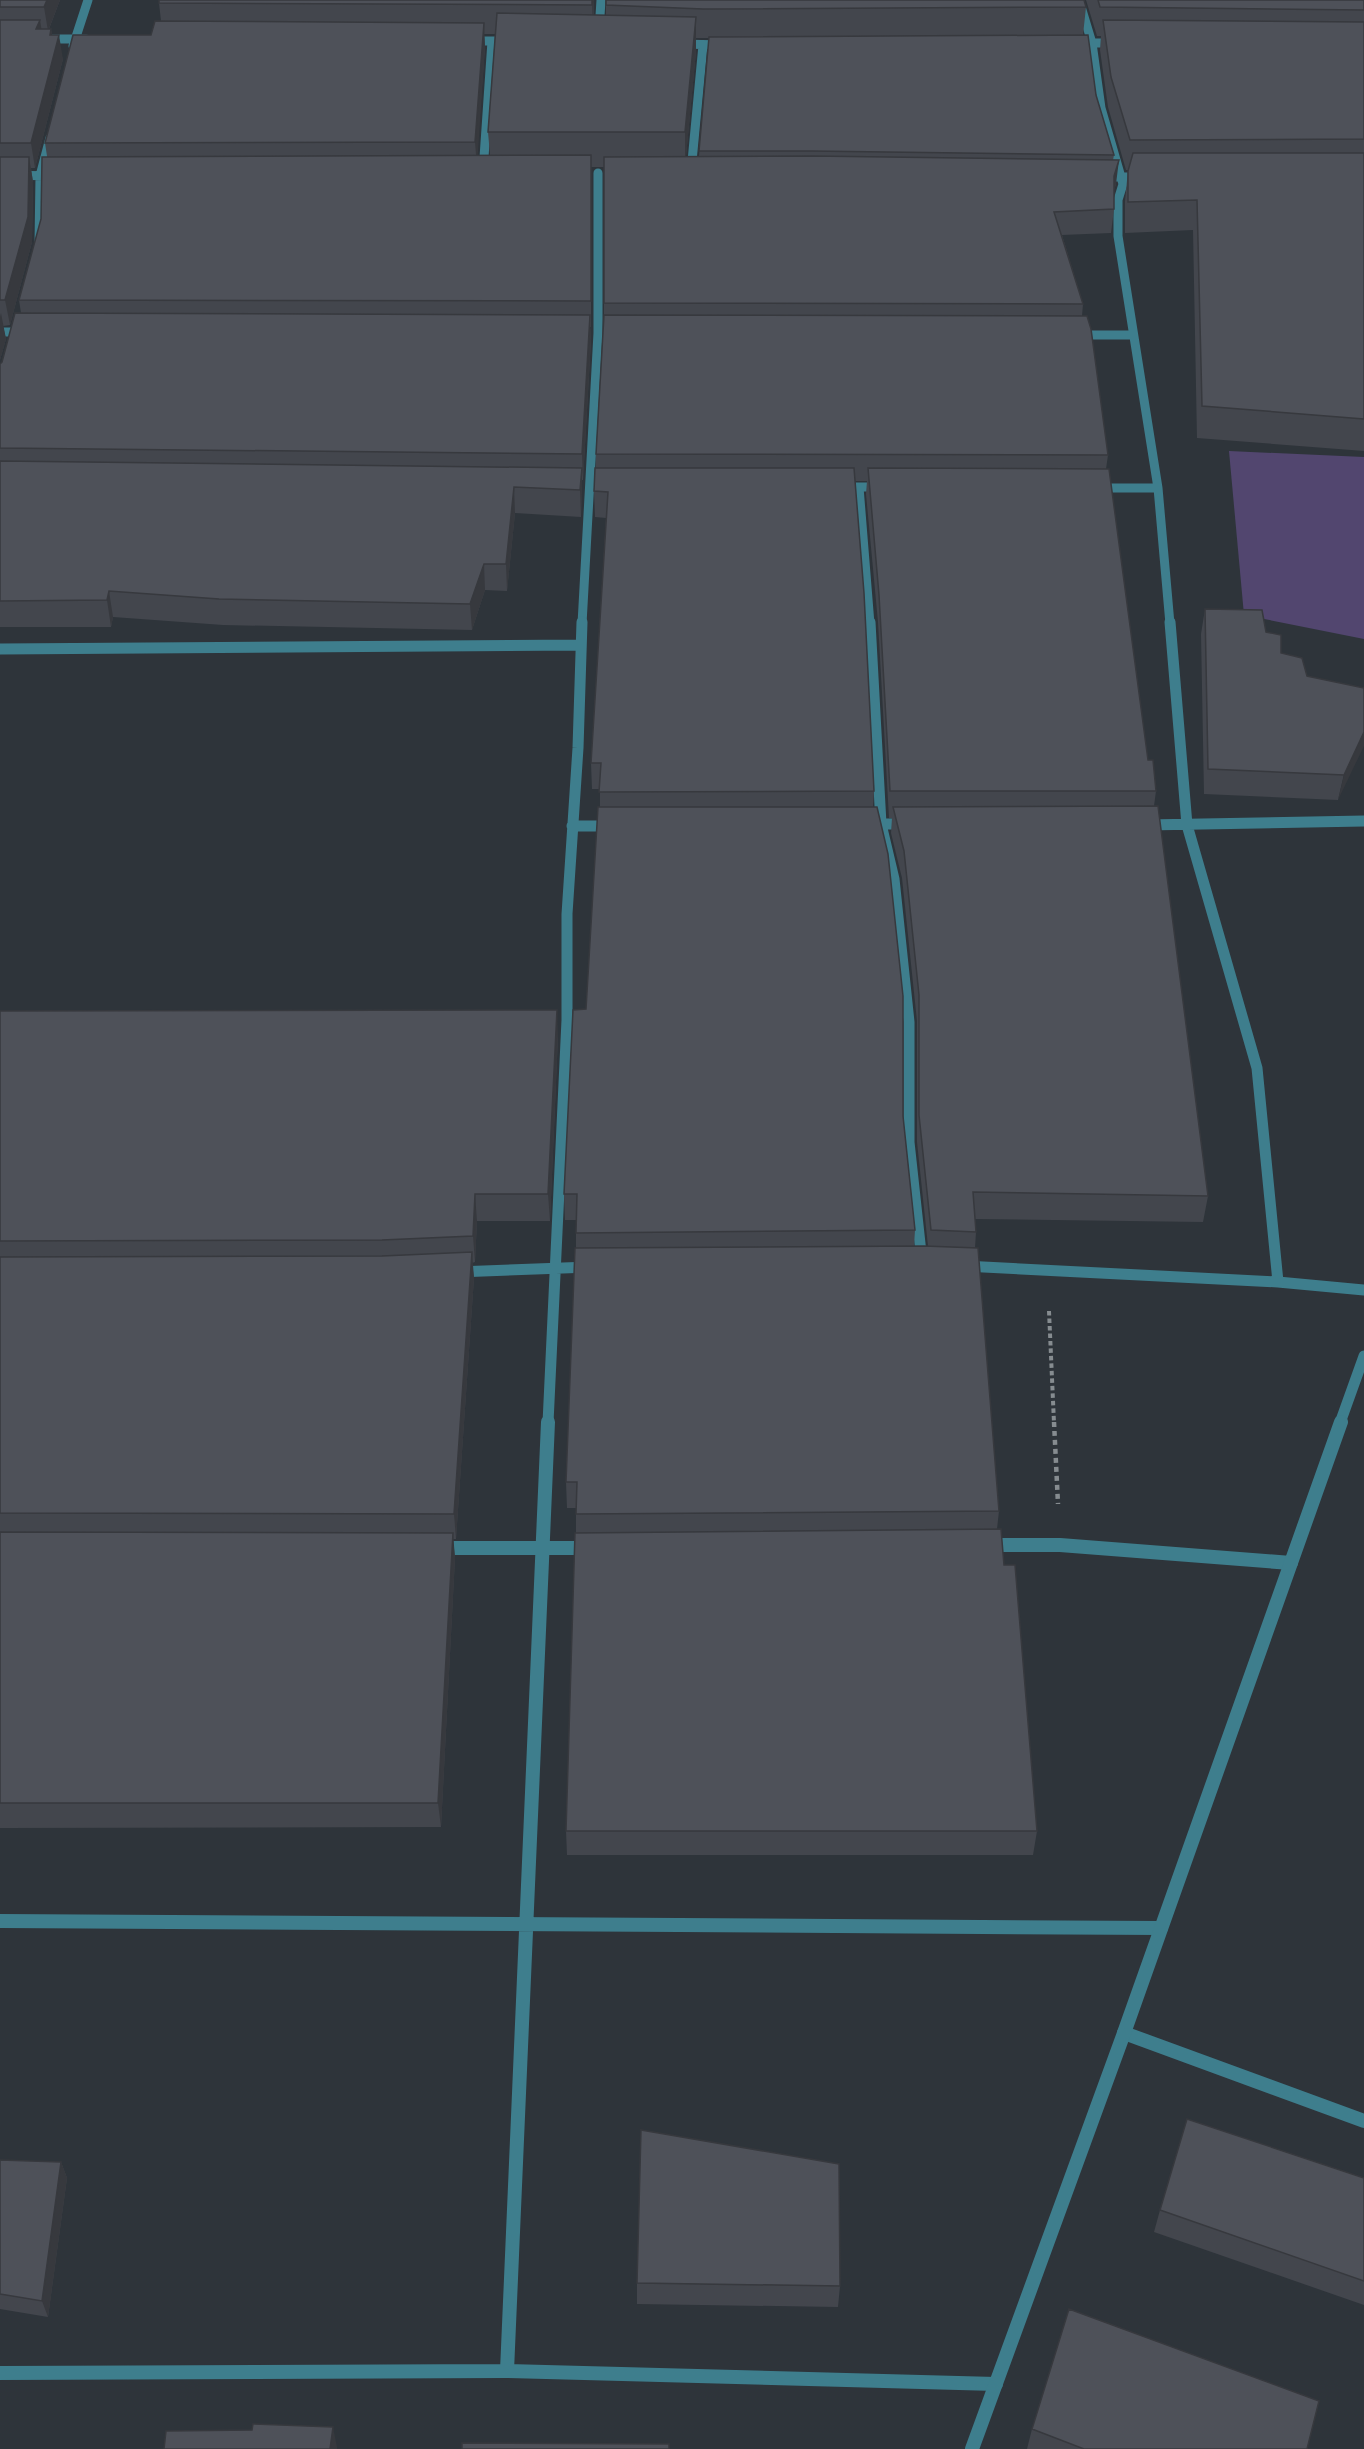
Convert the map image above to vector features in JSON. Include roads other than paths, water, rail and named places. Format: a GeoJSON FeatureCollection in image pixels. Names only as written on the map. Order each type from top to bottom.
{"type":"FeatureCollection","features":[{"type":"Feature","properties":{"kind":"street"},"geometry":{"type":"LineString","coordinates":[[72,50],[88,0]]}},
{"type":"Feature","properties":{"kind":"street"},"geometry":{"type":"LineString","coordinates":[[598,41],[601,0]]}},
{"type":"Feature","properties":{"kind":"street"},"geometry":{"type":"LineString","coordinates":[[1079,0],[1092,43],[1101,108],[1120,177],[1124,184],[1118,200],[1118,236],[1158,488],[1187,825],[1257,1068],[1278,1282]]}},
{"type":"Feature","properties":{"kind":"street"},"geometry":{"type":"LineString","coordinates":[[32,39],[99,39]]}},
{"type":"Feature","properties":{"kind":"street"},"geometry":{"type":"LineString","coordinates":[[456,41],[515,41]]}},
{"type":"Feature","properties":{"kind":"street"},"geometry":{"type":"LineString","coordinates":[[483,174],[492,41]]}},
{"type":"Feature","properties":{"kind":"street"},"geometry":{"type":"LineString","coordinates":[[1057,43],[1128,43]]}},
{"type":"Feature","properties":{"kind":"street"},"geometry":{"type":"LineString","coordinates":[[668,44],[738,45]]}},
{"type":"Feature","properties":{"kind":"street"},"geometry":{"type":"LineString","coordinates":[[691,174],[703,45]]}},
{"type":"Feature","properties":{"kind":"street"},"geometry":{"type":"LineString","coordinates":[[35,254],[39,243],[40,176],[52,130]]}},
{"type":"Feature","properties":{"kind":"street"},"geometry":{"type":"LineString","coordinates":[[507,2371],[556,1267],[561,1020],[578,748],[581,645],[598,333],[598,173]]}},
{"type":"Feature","properties":{"kind":"street"},"geometry":{"type":"LineString","coordinates":[[679,174],[702,173]]}},
{"type":"Feature","properties":{"kind":"street"},"geometry":{"type":"LineString","coordinates":[[472,174],[495,174]]}},
{"type":"Feature","properties":{"kind":"street"},"geometry":{"type":"LineString","coordinates":[[0,175],[64,176]]}},
{"type":"Feature","properties":{"kind":"street"},"geometry":{"type":"LineString","coordinates":[[1096,177],[1155,177]]}},
{"type":"Feature","properties":{"kind":"street"},"geometry":{"type":"LineString","coordinates":[[11,343],[17,321]]}},
{"type":"Feature","properties":{"kind":"street"},"geometry":{"type":"LineString","coordinates":[[0,332],[38,332]]}},
{"type":"Feature","properties":{"kind":"street"},"geometry":{"type":"LineString","coordinates":[[1062,335],[1132,335]]}},
{"type":"Feature","properties":{"kind":"street"},"geometry":{"type":"LineString","coordinates":[[836,487],[895,487]]}},
{"type":"Feature","properties":{"kind":"street"},"geometry":{"type":"LineString","coordinates":[[859,487],[870,618],[881,824],[894,879],[909,1022],[909,1142],[922,1264]]}},
{"type":"Feature","properties":{"kind":"street"},"geometry":{"type":"LineString","coordinates":[[1086,488],[1158,488]]}},
{"type":"Feature","properties":{"kind":"street"},"geometry":{"type":"LineString","coordinates":[[0,649],[581,645]]}},
{"type":"Feature","properties":{"kind":"street"},"geometry":{"type":"LineString","coordinates":[[1130,825],[1364,821]]}},
{"type":"Feature","properties":{"kind":"street"},"geometry":{"type":"LineString","coordinates":[[849,824],[915,824]]}},
{"type":"Feature","properties":{"kind":"street"},"geometry":{"type":"LineString","coordinates":[[572,826],[619,826]]}},
{"type":"Feature","properties":{"kind":"street"},"geometry":{"type":"LineString","coordinates":[[444,1272],[603,1266]]}},
{"type":"Feature","properties":{"kind":"street"},"geometry":{"type":"LineString","coordinates":[[956,1266],[1278,1282],[1364,1290]]}},
{"type":"Feature","properties":{"kind":"street"},"geometry":{"type":"LineString","coordinates":[[972,2449],[1124,2033],[1364,1356]]}},
{"type":"Feature","properties":{"kind":"street"},"geometry":{"type":"LineString","coordinates":[[978,1545],[1060,1545],[1291,1563]]}},
{"type":"Feature","properties":{"kind":"street"},"geometry":{"type":"LineString","coordinates":[[423,1548],[601,1548]]}},
{"type":"Feature","properties":{"kind":"street"},"geometry":{"type":"LineString","coordinates":[[0,1922],[1161,1928]]}},
{"type":"Feature","properties":{"kind":"street"},"geometry":{"type":"LineString","coordinates":[[1124,2033],[1364,2121]]}},
{"type":"Feature","properties":{"kind":"street"},"geometry":{"type":"LineString","coordinates":[[0,2373],[507,2371],[996,2384]]}}]}
